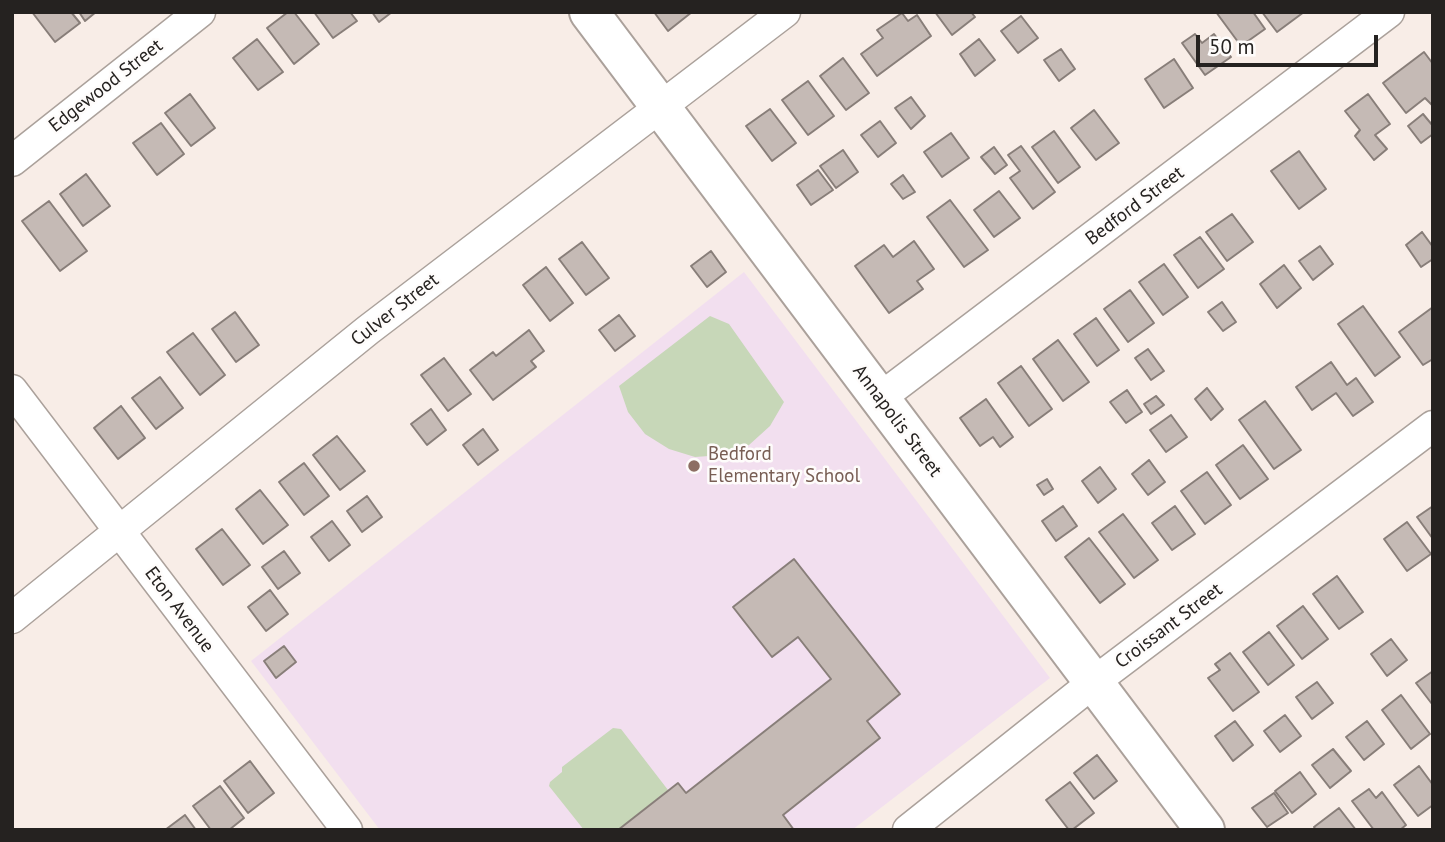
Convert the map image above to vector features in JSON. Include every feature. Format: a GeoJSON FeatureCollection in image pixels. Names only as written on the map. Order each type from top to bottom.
{"type":"FeatureCollection","features":[{"type":"Feature","properties":{"kind":"street","name":"Edgewood Street"},"geometry":{"type":"LineString","coordinates":[[12,161],[200,12]]}},
{"type":"Feature","properties":{"kind":"street","name":"Annapolis Street"},"geometry":{"type":"LineString","coordinates":[[589,12],[1205,830]]}},
{"type":"Feature","properties":{"kind":"street","name":"Culver Street"},"geometry":{"type":"LineString","coordinates":[[12,618],[368,330],[785,12]]}},
{"type":"Feature","properties":{"kind":"street","name":"Bedford Street"},"geometry":{"type":"LineString","coordinates":[[880,398],[1389,12]]}},
{"type":"Feature","properties":{"kind":"street","name":"Eton Avenue"},"geometry":{"type":"LineString","coordinates":[[12,390],[337,825]]}},
{"type":"Feature","properties":{"kind":"street","name":"Croissant Street"},"geometry":{"type":"LineString","coordinates":[[908,830],[1094,682],[1433,426]]}},
{"type":"Feature","properties":{"kind":"shaded area","name":"Bedford Elementary School"},"geometry":{"type":"Polygon","coordinates":[[[744,272],[1050,678],[852,830],[380,830],[251,661],[744,272]]]}},
{"type":"Feature","properties":{"kind":"green space"},"geometry":{"type":"Polygon","coordinates":[[[710,316],[729,324],[784,402],[770,426],[749,445],[723,455],[695,457],[669,449],[645,434],[628,412],[619,386],[710,316]]]}},
{"type":"Feature","properties":{"kind":"green space"},"geometry":{"type":"Polygon","coordinates":[[[613,728],[621,729],[668,790],[618,830],[584,830],[549,786],[550,782],[562,772],[562,767],[613,728]]]}},
{"type":"Feature","properties":{"kind":"building"},"geometry":{"type":"Polygon","coordinates":[[[32,12],[71,12],[80,23],[55,42],[32,12]]]}},
{"type":"Feature","properties":{"kind":"building"},"geometry":{"type":"Polygon","coordinates":[[[79,12],[96,12],[85,21],[79,12]]]}},
{"type":"Feature","properties":{"kind":"building"},"geometry":{"type":"Polygon","coordinates":[[[288,12],[294,12],[319,44],[294,64],[267,28],[288,12]]]}},
{"type":"Feature","properties":{"kind":"building"},"geometry":{"type":"Polygon","coordinates":[[[314,12],[350,12],[357,21],[333,38],[314,12]]]}},
{"type":"Feature","properties":{"kind":"building"},"geometry":{"type":"Polygon","coordinates":[[[372,12],[392,12],[379,22],[372,12]]]}},
{"type":"Feature","properties":{"kind":"building"},"geometry":{"type":"Polygon","coordinates":[[[654,12],[692,12],[668,31],[654,12]]]}},
{"type":"Feature","properties":{"kind":"building"},"geometry":{"type":"Polygon","coordinates":[[[935,12],[971,12],[975,17],[952,35],[935,12]]]}},
{"type":"Feature","properties":{"kind":"building"},"geometry":{"type":"Polygon","coordinates":[[[1216,12],[1253,12],[1265,29],[1241,46],[1216,12]]]}},
{"type":"Feature","properties":{"kind":"building"},"geometry":{"type":"Polygon","coordinates":[[[1262,12],[1304,12],[1277,32],[1262,12]]]}},
{"type":"Feature","properties":{"kind":"building"},"geometry":{"type":"Polygon","coordinates":[[[902,13],[908,21],[917,15],[931,36],[877,76],[861,54],[883,38],[877,30],[902,13]]]}},
{"type":"Feature","properties":{"kind":"building"},"geometry":{"type":"Polygon","coordinates":[[[1021,16],[1038,38],[1018,53],[1001,31],[1021,16]]]}},
{"type":"Feature","properties":{"kind":"building"},"geometry":{"type":"Polygon","coordinates":[[[1195,34],[1202,43],[1214,34],[1231,57],[1205,75],[1182,43],[1195,34]]]}},
{"type":"Feature","properties":{"kind":"building"},"geometry":{"type":"Polygon","coordinates":[[[257,39],[283,72],[258,90],[233,58],[257,39]]]}},
{"type":"Feature","properties":{"kind":"building"},"geometry":{"type":"Polygon","coordinates":[[[979,39],[995,60],[975,76],[960,54],[979,39]]]}},
{"type":"Feature","properties":{"kind":"building"},"geometry":{"type":"Polygon","coordinates":[[[1061,49],[1075,69],[1059,81],[1044,60],[1061,49]]]}},
{"type":"Feature","properties":{"kind":"building"},"geometry":{"type":"Polygon","coordinates":[[[1424,52],[1433,64],[1433,106],[1425,98],[1406,113],[1383,83],[1424,52]]]}},
{"type":"Feature","properties":{"kind":"building"},"geometry":{"type":"Polygon","coordinates":[[[843,58],[869,93],[846,110],[820,76],[843,58]]]}},
{"type":"Feature","properties":{"kind":"building"},"geometry":{"type":"Polygon","coordinates":[[[1174,59],[1193,88],[1164,108],[1145,79],[1174,59]]]}},
{"type":"Feature","properties":{"kind":"building"},"geometry":{"type":"Polygon","coordinates":[[[808,81],[834,116],[808,135],[782,100],[808,81]]]}},
{"type":"Feature","properties":{"kind":"building"},"geometry":{"type":"Polygon","coordinates":[[[190,94],[215,128],[191,146],[165,113],[190,94]]]}},
{"type":"Feature","properties":{"kind":"building"},"geometry":{"type":"Polygon","coordinates":[[[1368,94],[1390,124],[1375,135],[1387,149],[1374,160],[1355,136],[1360,130],[1345,111],[1368,94]]]}},
{"type":"Feature","properties":{"kind":"building"},"geometry":{"type":"Polygon","coordinates":[[[911,97],[925,116],[911,129],[895,108],[911,97]]]}},
{"type":"Feature","properties":{"kind":"building"},"geometry":{"type":"Polygon","coordinates":[[[770,109],[796,143],[772,161],[746,126],[770,109]]]}},
{"type":"Feature","properties":{"kind":"building"},"geometry":{"type":"Polygon","coordinates":[[[1094,110],[1119,143],[1096,160],[1071,128],[1094,110]]]}},
{"type":"Feature","properties":{"kind":"building"},"geometry":{"type":"Polygon","coordinates":[[[1423,114],[1433,126],[1433,134],[1421,143],[1408,126],[1423,114]]]}},
{"type":"Feature","properties":{"kind":"building"},"geometry":{"type":"Polygon","coordinates":[[[880,121],[896,143],[878,157],[861,135],[880,121]]]}},
{"type":"Feature","properties":{"kind":"building"},"geometry":{"type":"Polygon","coordinates":[[[161,123],[184,154],[157,175],[133,143],[161,123]]]}},
{"type":"Feature","properties":{"kind":"building"},"geometry":{"type":"Polygon","coordinates":[[[1054,131],[1080,167],[1058,183],[1032,147],[1054,131]]]}},
{"type":"Feature","properties":{"kind":"building"},"geometry":{"type":"Polygon","coordinates":[[[951,133],[969,158],[942,177],[924,152],[951,133]]]}},
{"type":"Feature","properties":{"kind":"building"},"geometry":{"type":"Polygon","coordinates":[[[1021,146],[1055,192],[1033,209],[1010,178],[1020,171],[1008,155],[1021,146]]]}},
{"type":"Feature","properties":{"kind":"building"},"geometry":{"type":"Polygon","coordinates":[[[994,147],[1007,165],[995,174],[981,157],[994,147]]]}},
{"type":"Feature","properties":{"kind":"building"},"geometry":{"type":"Polygon","coordinates":[[[843,150],[858,172],[836,188],[820,166],[843,150]]]}},
{"type":"Feature","properties":{"kind":"building"},"geometry":{"type":"Polygon","coordinates":[[[1299,151],[1326,189],[1299,209],[1271,171],[1299,151]]]}},
{"type":"Feature","properties":{"kind":"building"},"geometry":{"type":"Polygon","coordinates":[[[818,170],[833,190],[811,205],[797,185],[818,170]]]}},
{"type":"Feature","properties":{"kind":"building"},"geometry":{"type":"Polygon","coordinates":[[[86,174],[110,206],[83,226],[60,194],[86,174]]]}},
{"type":"Feature","properties":{"kind":"building"},"geometry":{"type":"Polygon","coordinates":[[[903,175],[915,192],[903,199],[891,184],[903,175]]]}},
{"type":"Feature","properties":{"kind":"building"},"geometry":{"type":"Polygon","coordinates":[[[999,191],[1020,218],[994,237],[974,210],[999,191]]]}},
{"type":"Feature","properties":{"kind":"building"},"geometry":{"type":"Polygon","coordinates":[[[950,200],[988,250],[964,267],[927,217],[950,200]]]}},
{"type":"Feature","properties":{"kind":"building"},"geometry":{"type":"Polygon","coordinates":[[[49,201],[87,251],[60,271],[22,221],[49,201]]]}},
{"type":"Feature","properties":{"kind":"building"},"geometry":{"type":"Polygon","coordinates":[[[1232,214],[1253,242],[1227,261],[1206,232],[1232,214]]]}},
{"type":"Feature","properties":{"kind":"building"},"geometry":{"type":"Polygon","coordinates":[[[1422,232],[1433,247],[1433,259],[1421,267],[1406,245],[1422,232]]]}},
{"type":"Feature","properties":{"kind":"building"},"geometry":{"type":"Polygon","coordinates":[[[1200,237],[1224,269],[1198,288],[1174,255],[1200,237]]]}},
{"type":"Feature","properties":{"kind":"building"},"geometry":{"type":"Polygon","coordinates":[[[914,241],[934,269],[917,281],[923,289],[889,313],[855,266],[884,245],[893,257],[914,241]]]}},
{"type":"Feature","properties":{"kind":"building"},"geometry":{"type":"Polygon","coordinates":[[[582,242],[609,278],[586,295],[559,259],[582,242]]]}},
{"type":"Feature","properties":{"kind":"building"},"geometry":{"type":"Polygon","coordinates":[[[1320,246],[1333,264],[1313,280],[1299,261],[1320,246]]]}},
{"type":"Feature","properties":{"kind":"building"},"geometry":{"type":"Polygon","coordinates":[[[711,251],[726,272],[707,287],[691,266],[711,251]]]}},
{"type":"Feature","properties":{"kind":"building"},"geometry":{"type":"Polygon","coordinates":[[[1164,264],[1188,297],[1163,315],[1139,282],[1164,264]]]}},
{"type":"Feature","properties":{"kind":"building"},"geometry":{"type":"Polygon","coordinates":[[[1284,265],[1301,288],[1277,308],[1260,284],[1284,265]]]}},
{"type":"Feature","properties":{"kind":"building"},"geometry":{"type":"Polygon","coordinates":[[[546,267],[573,303],[550,321],[523,285],[546,267]]]}},
{"type":"Feature","properties":{"kind":"building"},"geometry":{"type":"Polygon","coordinates":[[[1130,290],[1154,323],[1128,342],[1104,309],[1130,290]]]}},
{"type":"Feature","properties":{"kind":"building"},"geometry":{"type":"Polygon","coordinates":[[[1222,302],[1236,322],[1223,331],[1208,312],[1222,302]]]}},
{"type":"Feature","properties":{"kind":"building"},"geometry":{"type":"Polygon","coordinates":[[[1363,306],[1400,357],[1375,376],[1338,324],[1363,306]]]}},
{"type":"Feature","properties":{"kind":"building"},"geometry":{"type":"Polygon","coordinates":[[[1433,307],[1433,359],[1423,365],[1399,332],[1433,307]]]}},
{"type":"Feature","properties":{"kind":"building"},"geometry":{"type":"Polygon","coordinates":[[[235,312],[259,345],[236,362],[212,329],[235,312]]]}},
{"type":"Feature","properties":{"kind":"building"},"geometry":{"type":"Polygon","coordinates":[[[619,315],[635,336],[615,351],[599,330],[619,315]]]}},
{"type":"Feature","properties":{"kind":"building"},"geometry":{"type":"Polygon","coordinates":[[[1096,318],[1119,350],[1097,366],[1074,334],[1096,318]]]}},
{"type":"Feature","properties":{"kind":"building"},"geometry":{"type":"Polygon","coordinates":[[[529,330],[544,351],[531,361],[536,367],[493,400],[470,370],[493,352],[496,356],[529,330]]]}},
{"type":"Feature","properties":{"kind":"building"},"geometry":{"type":"Polygon","coordinates":[[[193,333],[225,375],[200,395],[167,352],[193,333]]]}},
{"type":"Feature","properties":{"kind":"building"},"geometry":{"type":"Polygon","coordinates":[[[1058,340],[1089,382],[1063,401],[1033,359],[1058,340]]]}},
{"type":"Feature","properties":{"kind":"building"},"geometry":{"type":"Polygon","coordinates":[[[1148,349],[1164,371],[1151,380],[1135,358],[1148,349]]]}},
{"type":"Feature","properties":{"kind":"building"},"geometry":{"type":"Polygon","coordinates":[[[444,358],[471,394],[448,411],[421,375],[444,358]]]}},
{"type":"Feature","properties":{"kind":"building"},"geometry":{"type":"Polygon","coordinates":[[[1331,362],[1347,385],[1356,378],[1373,402],[1353,416],[1336,393],[1312,410],[1296,387],[1331,362]]]}},
{"type":"Feature","properties":{"kind":"building"},"geometry":{"type":"Polygon","coordinates":[[[1021,366],[1052,409],[1029,426],[998,383],[1021,366]]]}},
{"type":"Feature","properties":{"kind":"building"},"geometry":{"type":"Polygon","coordinates":[[[160,377],[183,408],[156,429],[132,398],[160,377]]]}},
{"type":"Feature","properties":{"kind":"building"},"geometry":{"type":"Polygon","coordinates":[[[1207,388],[1223,409],[1211,420],[1195,399],[1207,388]]]}},
{"type":"Feature","properties":{"kind":"building"},"geometry":{"type":"Polygon","coordinates":[[[1127,390],[1142,412],[1126,423],[1110,402],[1127,390]]]}},
{"type":"Feature","properties":{"kind":"building"},"geometry":{"type":"Polygon","coordinates":[[[1156,396],[1164,405],[1151,414],[1144,404],[1156,396]]]}},
{"type":"Feature","properties":{"kind":"building"},"geometry":{"type":"Polygon","coordinates":[[[986,399],[1013,437],[1000,447],[993,437],[980,446],[960,418],[986,399]]]}},
{"type":"Feature","properties":{"kind":"building"},"geometry":{"type":"Polygon","coordinates":[[[1265,401],[1301,450],[1274,469],[1239,420],[1265,401]]]}},
{"type":"Feature","properties":{"kind":"building"},"geometry":{"type":"Polygon","coordinates":[[[121,406],[145,438],[118,459],[94,428],[121,406]]]}},
{"type":"Feature","properties":{"kind":"building"},"geometry":{"type":"Polygon","coordinates":[[[431,409],[446,430],[427,445],[411,424],[431,409]]]}},
{"type":"Feature","properties":{"kind":"building"},"geometry":{"type":"Polygon","coordinates":[[[1171,415],[1187,437],[1166,452],[1150,430],[1171,415]]]}},
{"type":"Feature","properties":{"kind":"building"},"geometry":{"type":"Polygon","coordinates":[[[483,429],[498,450],[478,465],[463,445],[483,429]]]}},
{"type":"Feature","properties":{"kind":"building"},"geometry":{"type":"Polygon","coordinates":[[[337,436],[365,471],[340,490],[313,455],[337,436]]]}},
{"type":"Feature","properties":{"kind":"building"},"geometry":{"type":"Polygon","coordinates":[[[1243,445],[1268,479],[1240,499],[1216,465],[1243,445]]]}},
{"type":"Feature","properties":{"kind":"building"},"geometry":{"type":"Polygon","coordinates":[[[1149,460],[1165,482],[1148,495],[1132,474],[1149,460]]]}},
{"type":"Feature","properties":{"kind":"building"},"geometry":{"type":"Polygon","coordinates":[[[304,463],[329,496],[304,515],[279,482],[304,463]]]}},
{"type":"Feature","properties":{"kind":"building"},"geometry":{"type":"Polygon","coordinates":[[[1100,467],[1116,489],[1098,503],[1082,481],[1100,467]]]}},
{"type":"Feature","properties":{"kind":"building"},"geometry":{"type":"Polygon","coordinates":[[[1207,472],[1231,505],[1205,524],[1181,491],[1207,472]]]}},
{"type":"Feature","properties":{"kind":"building"},"geometry":{"type":"Polygon","coordinates":[[[1047,479],[1053,489],[1044,495],[1037,485],[1047,479]]]}},
{"type":"Feature","properties":{"kind":"building"},"geometry":{"type":"Polygon","coordinates":[[[260,490],[288,525],[263,544],[236,509],[260,490]]]}},
{"type":"Feature","properties":{"kind":"building"},"geometry":{"type":"Polygon","coordinates":[[[367,496],[382,517],[362,532],[347,511],[367,496]]]}},
{"type":"Feature","properties":{"kind":"building"},"geometry":{"type":"Polygon","coordinates":[[[1063,506],[1077,526],[1056,541],[1042,521],[1063,506]]]}},
{"type":"Feature","properties":{"kind":"building"},"geometry":{"type":"Polygon","coordinates":[[[1175,506],[1195,534],[1172,550],[1152,523],[1175,506]]]}},
{"type":"Feature","properties":{"kind":"building"},"geometry":{"type":"Polygon","coordinates":[[[1433,506],[1433,539],[1417,517],[1433,506]]]}},
{"type":"Feature","properties":{"kind":"building"},"geometry":{"type":"Polygon","coordinates":[[[1123,514],[1158,560],[1134,578],[1099,532],[1123,514]]]}},
{"type":"Feature","properties":{"kind":"building"},"geometry":{"type":"Polygon","coordinates":[[[332,521],[350,545],[329,561],[311,537],[332,521]]]}},
{"type":"Feature","properties":{"kind":"building"},"geometry":{"type":"Polygon","coordinates":[[[1407,522],[1431,554],[1407,571],[1384,539],[1407,522]]]}},
{"type":"Feature","properties":{"kind":"building"},"geometry":{"type":"Polygon","coordinates":[[[222,529],[250,565],[223,585],[196,549],[222,529]]]}},
{"type":"Feature","properties":{"kind":"building"},"geometry":{"type":"Polygon","coordinates":[[[1089,538],[1125,584],[1100,603],[1065,557],[1089,538]]]}},
{"type":"Feature","properties":{"kind":"building"},"geometry":{"type":"Polygon","coordinates":[[[284,551],[300,573],[278,589],[262,567],[284,551]]]}},
{"type":"Feature","properties":{"kind":"building"},"geometry":{"type":"Polygon","coordinates":[[[794,559],[900,694],[867,721],[880,738],[783,815],[794,830],[618,830],[678,783],[686,793],[831,679],[798,637],[772,657],[733,607],[794,559]]]}},
{"type":"Feature","properties":{"kind":"building"},"geometry":{"type":"Polygon","coordinates":[[[1337,576],[1363,612],[1339,629],[1313,594],[1337,576]]]}},
{"type":"Feature","properties":{"kind":"building"},"geometry":{"type":"Polygon","coordinates":[[[270,590],[288,614],[266,631],[248,607],[270,590]]]}},
{"type":"Feature","properties":{"kind":"building"},"geometry":{"type":"Polygon","coordinates":[[[1303,606],[1328,639],[1302,659],[1277,626],[1303,606]]]}},
{"type":"Feature","properties":{"kind":"building"},"geometry":{"type":"Polygon","coordinates":[[[1269,632],[1294,665],[1268,685],[1243,652],[1269,632]]]}},
{"type":"Feature","properties":{"kind":"building"},"geometry":{"type":"Polygon","coordinates":[[[1391,639],[1407,660],[1387,676],[1371,654],[1391,639]]]}},
{"type":"Feature","properties":{"kind":"building"},"geometry":{"type":"Polygon","coordinates":[[[284,646],[296,662],[276,678],[264,661],[284,646]]]}},
{"type":"Feature","properties":{"kind":"building"},"geometry":{"type":"Polygon","coordinates":[[[1230,653],[1259,692],[1233,711],[1208,678],[1220,670],[1215,664],[1230,653]]]}},
{"type":"Feature","properties":{"kind":"building"},"geometry":{"type":"Polygon","coordinates":[[[1433,671],[1433,704],[1432,704],[1416,683],[1433,671]]]}},
{"type":"Feature","properties":{"kind":"building"},"geometry":{"type":"Polygon","coordinates":[[[1317,682],[1333,703],[1312,719],[1296,697],[1317,682]]]}},
{"type":"Feature","properties":{"kind":"building"},"geometry":{"type":"Polygon","coordinates":[[[1401,695],[1430,734],[1411,749],[1382,710],[1401,695]]]}},
{"type":"Feature","properties":{"kind":"building"},"geometry":{"type":"Polygon","coordinates":[[[1285,715],[1301,736],[1280,752],[1264,731],[1285,715]]]}},
{"type":"Feature","properties":{"kind":"building"},"geometry":{"type":"Polygon","coordinates":[[[1235,721],[1253,745],[1233,761],[1215,736],[1235,721]]]}},
{"type":"Feature","properties":{"kind":"building"},"geometry":{"type":"Polygon","coordinates":[[[1367,721],[1384,744],[1364,760],[1346,737],[1367,721]]]}},
{"type":"Feature","properties":{"kind":"building"},"geometry":{"type":"Polygon","coordinates":[[[1333,749],[1351,771],[1330,788],[1312,765],[1333,749]]]}},
{"type":"Feature","properties":{"kind":"building"},"geometry":{"type":"Polygon","coordinates":[[[1097,755],[1117,781],[1094,799],[1074,773],[1097,755]]]}},
{"type":"Feature","properties":{"kind":"building"},"geometry":{"type":"Polygon","coordinates":[[[250,761],[274,793],[248,813],[224,781],[250,761]]]}},
{"type":"Feature","properties":{"kind":"building"},"geometry":{"type":"Polygon","coordinates":[[[1419,766],[1433,785],[1433,805],[1418,816],[1394,785],[1419,766]]]}},
{"type":"Feature","properties":{"kind":"building"},"geometry":{"type":"Polygon","coordinates":[[[1300,772],[1316,794],[1292,813],[1275,791],[1300,772]]]}},
{"type":"Feature","properties":{"kind":"building"},"geometry":{"type":"Polygon","coordinates":[[[1070,782],[1094,813],[1072,830],[1069,830],[1046,800],[1070,782]]]}},
{"type":"Feature","properties":{"kind":"building"},"geometry":{"type":"Polygon","coordinates":[[[220,786],[244,818],[229,830],[211,830],[193,806],[220,786]]]}},
{"type":"Feature","properties":{"kind":"building"},"geometry":{"type":"Polygon","coordinates":[[[1369,789],[1376,798],[1382,792],[1406,825],[1400,830],[1374,830],[1352,801],[1369,789]]]}},
{"type":"Feature","properties":{"kind":"building"},"geometry":{"type":"Polygon","coordinates":[[[1274,793],[1288,813],[1267,827],[1252,808],[1274,793]]]}},
{"type":"Feature","properties":{"kind":"building"},"geometry":{"type":"Polygon","coordinates":[[[1339,808],[1356,830],[1316,830],[1314,827],[1339,808]]]}},
{"type":"Feature","properties":{"kind":"building"},"geometry":{"type":"Polygon","coordinates":[[[185,815],[196,830],[165,830],[185,815]]]}},
{"type":"Feature","properties":{"kind":"place","name":"Bedford Elementary School"},"geometry":{"type":"Point","coordinates":[694,466]}}]}
